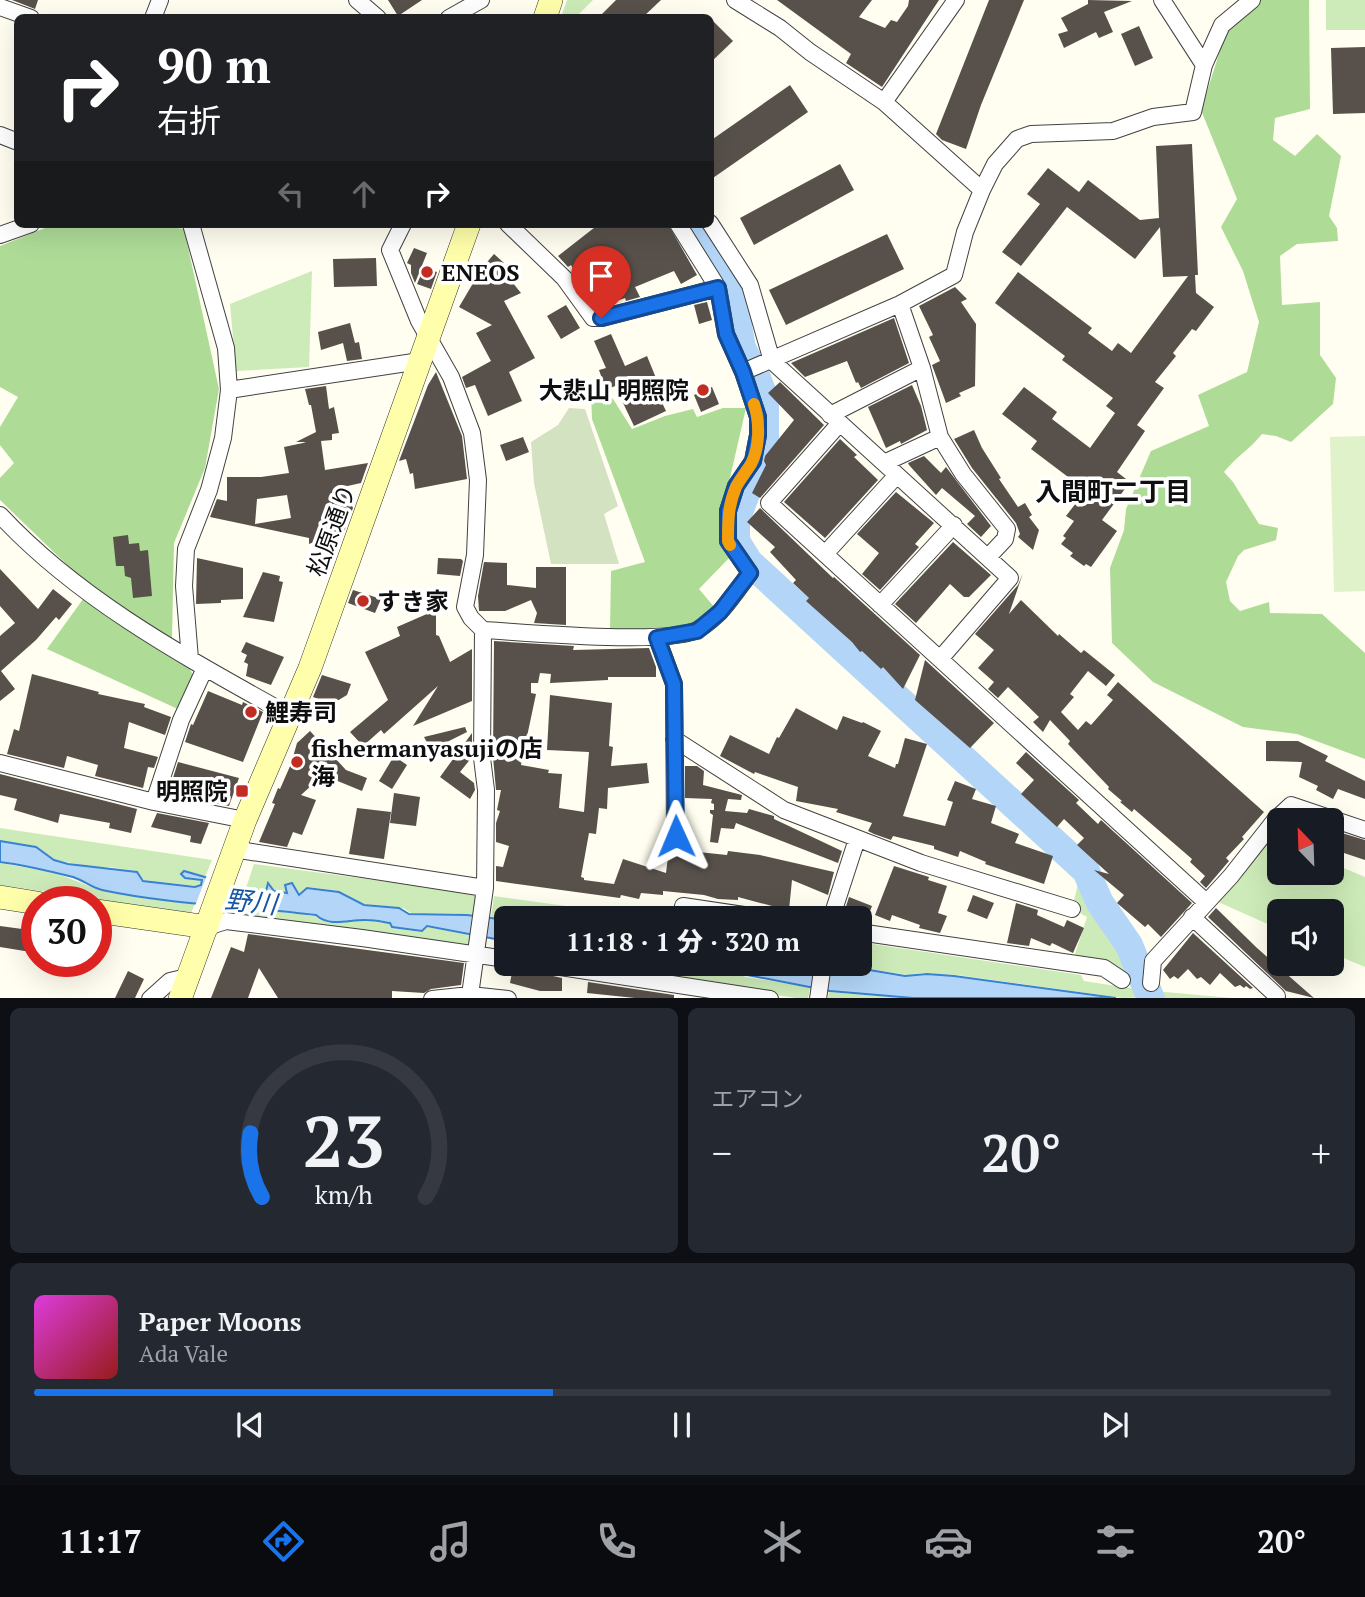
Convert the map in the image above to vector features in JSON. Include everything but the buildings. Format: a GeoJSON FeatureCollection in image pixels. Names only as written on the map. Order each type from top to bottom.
{"type":"FeatureCollection","features":[{"type":"Feature","properties":{"kind":"main road","name":"松原通り"},"geometry":{"type":"LineString","coordinates":[[209,921],[245,820],[310,668],[468,228]]}},
{"type":"Feature","properties":{"kind":"main road"},"geometry":{"type":"LineString","coordinates":[[0,897],[21,900]]}},
{"type":"Feature","properties":{"kind":"main road"},"geometry":{"type":"LineString","coordinates":[[112,912],[209,921],[180,998]]}},
{"type":"Feature","properties":{"kind":"street"},"geometry":{"type":"LineString","coordinates":[[357,0],[373,14]]}},
{"type":"Feature","properties":{"kind":"street"},"geometry":{"type":"LineString","coordinates":[[456,14],[481,0]]}},
{"type":"Feature","properties":{"kind":"street"},"geometry":{"type":"LineString","coordinates":[[734,0],[780,27],[810,52],[884,102],[982,190]]}},
{"type":"Feature","properties":{"kind":"street"},"geometry":{"type":"LineString","coordinates":[[884,102],[956,0]]}},
{"type":"Feature","properties":{"kind":"street"},"geometry":{"type":"LineString","coordinates":[[1162,0],[1205,65]]}},
{"type":"Feature","properties":{"kind":"street"},"geometry":{"type":"LineString","coordinates":[[756,367],[900,304],[954,275],[965,232],[982,190],[995,164],[1017,139],[1031,134],[1113,131],[1153,117],[1192,112],[1205,65],[1222,25],[1252,0]]}},
{"type":"Feature","properties":{"kind":"street"},"geometry":{"type":"LineString","coordinates":[[0,8],[19,14]]}},
{"type":"Feature","properties":{"kind":"street"},"geometry":{"type":"LineString","coordinates":[[0,235],[20,228]]}},
{"type":"Feature","properties":{"kind":"street"},"geometry":{"type":"LineString","coordinates":[[190,659],[184,586],[186,549],[209,490],[223,438],[229,390],[226,348],[192,228]]}},
{"type":"Feature","properties":{"kind":"street"},"geometry":{"type":"LineString","coordinates":[[401,228],[390,250],[428,338],[451,377],[472,433],[478,480],[475,555],[465,607],[483,631],[485,890],[470,995]]}},
{"type":"Feature","properties":{"kind":"street"},"geometry":{"type":"LineString","coordinates":[[512,228],[564,278],[593,318],[718,288]]}},
{"type":"Feature","properties":{"kind":"street"},"geometry":{"type":"LineString","coordinates":[[680,228],[718,288],[726,334],[756,367],[835,419],[989,556],[1010,578],[940,659]]}},
{"type":"Feature","properties":{"kind":"street"},"geometry":{"type":"LineString","coordinates":[[483,631],[657,638],[697,631],[720,612],[750,573],[728,541],[728,511],[736,486],[753,461],[758,435],[750,285],[713,228]]}},
{"type":"Feature","properties":{"kind":"street"},"geometry":{"type":"LineString","coordinates":[[900,304],[922,368],[940,437],[963,474],[1007,529],[1005,539],[989,556]]}},
{"type":"Feature","properties":{"kind":"street"},"geometry":{"type":"LineString","coordinates":[[229,390],[419,361]]}},
{"type":"Feature","properties":{"kind":"street"},"geometry":{"type":"LineString","coordinates":[[922,368],[835,419],[769,503],[1206,902]]}},
{"type":"Feature","properties":{"kind":"street"},"geometry":{"type":"LineString","coordinates":[[884,463],[940,437]]}},
{"type":"Feature","properties":{"kind":"street"},"geometry":{"type":"LineString","coordinates":[[825,554],[897,475]]}},
{"type":"Feature","properties":{"kind":"street"},"geometry":{"type":"LineString","coordinates":[[0,515],[51,565],[88,593],[190,659],[289,715]]}},
{"type":"Feature","properties":{"kind":"street"},"geometry":{"type":"LineString","coordinates":[[880,605],[954,525]]}},
{"type":"Feature","properties":{"kind":"street"},"geometry":{"type":"LineString","coordinates":[[657,638],[674,684],[676,836]]}},
{"type":"Feature","properties":{"kind":"street"},"geometry":{"type":"LineString","coordinates":[[154,802],[181,720],[205,668]]}},
{"type":"Feature","properties":{"kind":"street"},"geometry":{"type":"LineString","coordinates":[[674,739],[784,810],[921,863],[1072,909]]}},
{"type":"Feature","properties":{"kind":"street"},"geometry":{"type":"LineString","coordinates":[[0,763],[154,802],[245,820]]}},
{"type":"Feature","properties":{"kind":"street"},"geometry":{"type":"LineString","coordinates":[[1152,983],[1153,961],[1231,876],[1275,820],[1291,805],[1365,830]]}},
{"type":"Feature","properties":{"kind":"street"},"geometry":{"type":"LineString","coordinates":[[835,906],[857,839]]}},
{"type":"Feature","properties":{"kind":"street"},"geometry":{"type":"LineString","coordinates":[[232,853],[485,890]]}},
{"type":"Feature","properties":{"kind":"street"},"geometry":{"type":"LineString","coordinates":[[1192,917],[1277,996]]}},
{"type":"Feature","properties":{"kind":"street"},"geometry":{"type":"LineString","coordinates":[[209,921],[494,956]]}},
{"type":"Feature","properties":{"kind":"street"},"geometry":{"type":"LineString","coordinates":[[872,934],[1104,968],[1122,980]]}},
{"type":"Feature","properties":{"kind":"street"},"geometry":{"type":"LineString","coordinates":[[619,976],[762,998]]}},
{"type":"Feature","properties":{"kind":"street"},"geometry":{"type":"LineString","coordinates":[[818,998],[821,976]]}},
{"type":"Feature","properties":{"kind":"street"},"geometry":{"type":"LineString","coordinates":[[151,998],[170,981],[187,977]]}},
{"type":"Feature","properties":{"kind":"street"},"geometry":{"type":"LineString","coordinates":[[433,998],[470,995],[498,998]]}},
{"type":"Feature","properties":{"kind":"green space"},"geometry":{"type":"Polygon","coordinates":[[[567,0],[593,0],[579,14],[562,14],[567,0]]]}},
{"type":"Feature","properties":{"kind":"green space"},"geometry":{"type":"Polygon","coordinates":[[[1259,0],[1309,0],[1310,109],[1275,118],[1273,140],[1295,156],[1317,134],[1341,156],[1329,216],[1337,228],[1338,241],[1297,244],[1280,256],[1282,305],[1320,302],[1320,355],[1336,378],[1333,404],[1291,442],[1262,434],[1224,472],[1259,524],[1278,528],[1276,540],[1244,550],[1238,556],[1226,582],[1230,601],[1240,611],[1269,602],[1270,613],[1322,614],[1365,653],[1365,759],[1297,734],[1243,727],[1153,682],[1112,643],[1110,568],[1124,530],[1126,509],[1151,451],[1209,426],[1198,395],[1247,372],[1259,322],[1243,271],[1221,227],[1237,199],[1201,110],[1228,26],[1259,0]]]}},
{"type":"Feature","properties":{"kind":"green space"},"geometry":{"type":"Polygon","coordinates":[[[1326,0],[1365,0],[1365,30],[1326,30],[1326,0]]]}},
{"type":"Feature","properties":{"kind":"green space"},"geometry":{"type":"Polygon","coordinates":[[[45,228],[184,229],[219,389],[205,468],[174,543],[172,638],[196,680],[180,710],[47,649],[91,588],[0,500],[0,478],[14,463],[0,445],[0,427],[18,397],[0,387],[0,246],[45,228]]]}},
{"type":"Feature","properties":{"kind":"green space"},"geometry":{"type":"Polygon","coordinates":[[[312,271],[309,367],[236,371],[230,304],[312,271]]]}},
{"type":"Feature","properties":{"kind":"green space"},"geometry":{"type":"Polygon","coordinates":[[[600,392],[613,399],[632,429],[693,409],[697,417],[723,408],[746,408],[719,526],[729,558],[699,589],[715,608],[696,627],[610,632],[611,571],[645,562],[592,419],[591,393],[600,392]]]}},
{"type":"Feature","properties":{"kind":"green space"},"geometry":{"type":"Polygon","coordinates":[[[569,408],[585,409],[618,506],[604,514],[619,564],[551,564],[534,483],[531,442],[558,425],[569,408]]]}},
{"type":"Feature","properties":{"kind":"green space"},"geometry":{"type":"Polygon","coordinates":[[[1365,436],[1365,591],[1334,592],[1330,437],[1365,436]]]}},
{"type":"Feature","properties":{"kind":"green space"},"geometry":{"type":"Polygon","coordinates":[[[0,828],[212,860],[205,877],[184,870],[181,874],[185,878],[202,880],[201,884],[195,886],[144,880],[137,871],[97,868],[56,860],[37,847],[0,841],[0,828]]]}},
{"type":"Feature","properties":{"kind":"green space"},"geometry":{"type":"Polygon","coordinates":[[[1267,842],[1267,886],[1344,886],[1344,868],[1365,877],[1365,967],[1344,958],[1344,899],[1267,899],[1267,924],[1216,901],[1267,842]]]}},
{"type":"Feature","properties":{"kind":"green space"},"geometry":{"type":"Polygon","coordinates":[[[0,863],[53,872],[89,886],[21,888],[0,885],[0,863]]]}},
{"type":"Feature","properties":{"kind":"green space"},"geometry":{"type":"Polygon","coordinates":[[[254,864],[481,894],[479,916],[411,913],[403,908],[364,904],[339,891],[308,887],[299,894],[292,882],[284,885],[287,892],[275,891],[268,883],[267,891],[246,888],[254,864]]]}},
{"type":"Feature","properties":{"kind":"green space"},"geometry":{"type":"Polygon","coordinates":[[[1081,871],[1097,905],[1122,945],[1133,976],[1103,962],[1074,957],[1087,917],[1072,909],[1081,871]]]}},
{"type":"Feature","properties":{"kind":"green space"},"geometry":{"type":"Polygon","coordinates":[[[112,892],[195,904],[191,913],[112,901],[112,892]]]}},
{"type":"Feature","properties":{"kind":"green space"},"geometry":{"type":"Polygon","coordinates":[[[494,896],[566,906],[494,906],[494,918],[491,918],[494,896]]]}},
{"type":"Feature","properties":{"kind":"green space"},"geometry":{"type":"Polygon","coordinates":[[[239,907],[315,916],[333,923],[366,920],[390,924],[391,928],[422,932],[428,927],[476,936],[474,952],[236,918],[239,907]]]}},
{"type":"Feature","properties":{"kind":"green space"},"geometry":{"type":"Polygon","coordinates":[[[872,944],[1081,975],[1084,981],[1142,990],[1145,997],[1123,998],[957,975],[907,975],[872,969],[872,944]]]}},
{"type":"Feature","properties":{"kind":"green space"},"geometry":{"type":"Polygon","coordinates":[[[649,976],[744,976],[810,987],[808,998],[649,976]]]}},
{"type":"Feature","properties":{"kind":"green space"},"geometry":{"type":"Polygon","coordinates":[[[1154,991],[1232,998],[1160,998],[1154,991]]]}},
{"type":"Feature","properties":{"kind":"green space"},"geometry":{"type":"Polygon","coordinates":[[[829,992],[906,998],[828,998],[829,992]]]}},
{"type":"Feature","properties":{"kind":"water","name":"野川"},"geometry":{"type":"Polygon","coordinates":[[[0,841],[36,847],[54,860],[68,864],[137,872],[143,881],[195,887],[201,885],[202,880],[185,878],[181,874],[184,871],[246,889],[266,891],[268,883],[274,891],[287,893],[285,885],[292,883],[299,895],[307,888],[339,892],[364,905],[399,908],[409,914],[494,918],[494,939],[427,926],[422,931],[392,927],[390,923],[373,920],[334,922],[316,915],[128,895],[112,892],[112,886],[91,886],[73,877],[0,862],[0,841]]]}},
{"type":"Feature","properties":{"kind":"water"},"geometry":{"type":"Polygon","coordinates":[[[872,970],[905,976],[954,976],[1116,998],[913,998],[830,991],[752,976],[872,976],[872,970]]]}},
{"type":"Feature","properties":{"kind":"pier"},"geometry":{"type":"Polygon","coordinates":[[[207,875],[246,885],[238,910],[195,906],[207,875]]]}},
{"type":"Feature","properties":{"kind":"waterway"},"geometry":{"type":"LineString","coordinates":[[695,228],[718,258],[740,303],[738,326],[742,348],[765,399],[765,438],[736,520],[736,541],[749,562],[1086,871],[1100,903],[1129,945],[1151,998]]}},
{"type":"Feature","properties":{"kind":"slow traffic"},"geometry":{"type":"LineString","coordinates":[[730,545],[728,511],[736,486],[753,461],[758,435],[758,417],[754,404]]}},
{"type":"Feature","properties":{"kind":"place","name":"ENEOS"},"geometry":{"type":"Point","coordinates":[427,272]}},
{"type":"Feature","properties":{"kind":"place","name":"大悲山 明照院"},"geometry":{"type":"Point","coordinates":[703,390]}},
{"type":"Feature","properties":{"kind":"place","name":"すき家"},"geometry":{"type":"Point","coordinates":[363,601]}},
{"type":"Feature","properties":{"kind":"place","name":"鯉寿司"},"geometry":{"type":"Point","coordinates":[251,712]}},
{"type":"Feature","properties":{"kind":"place","name":"fishermanyasujiの店 海"},"geometry":{"type":"Point","coordinates":[297,762]}},
{"type":"Feature","properties":{"kind":"place","name":"明照院"},"geometry":{"type":"Point","coordinates":[242,791]}},
{"type":"Feature","properties":{"kind":"district","name":"入間町二丁目"},"geometry":{"type":"Point","coordinates":[1113,491]}},
{"type":"Feature","properties":{"kind":"route"},"geometry":{"type":"LineString","coordinates":[[601,318],[718,288],[726,334],[752,395],[758,417],[753,461],[736,486],[728,511],[728,541],[750,573],[720,612],[697,631],[657,638],[674,684],[676,836]]}}]}
